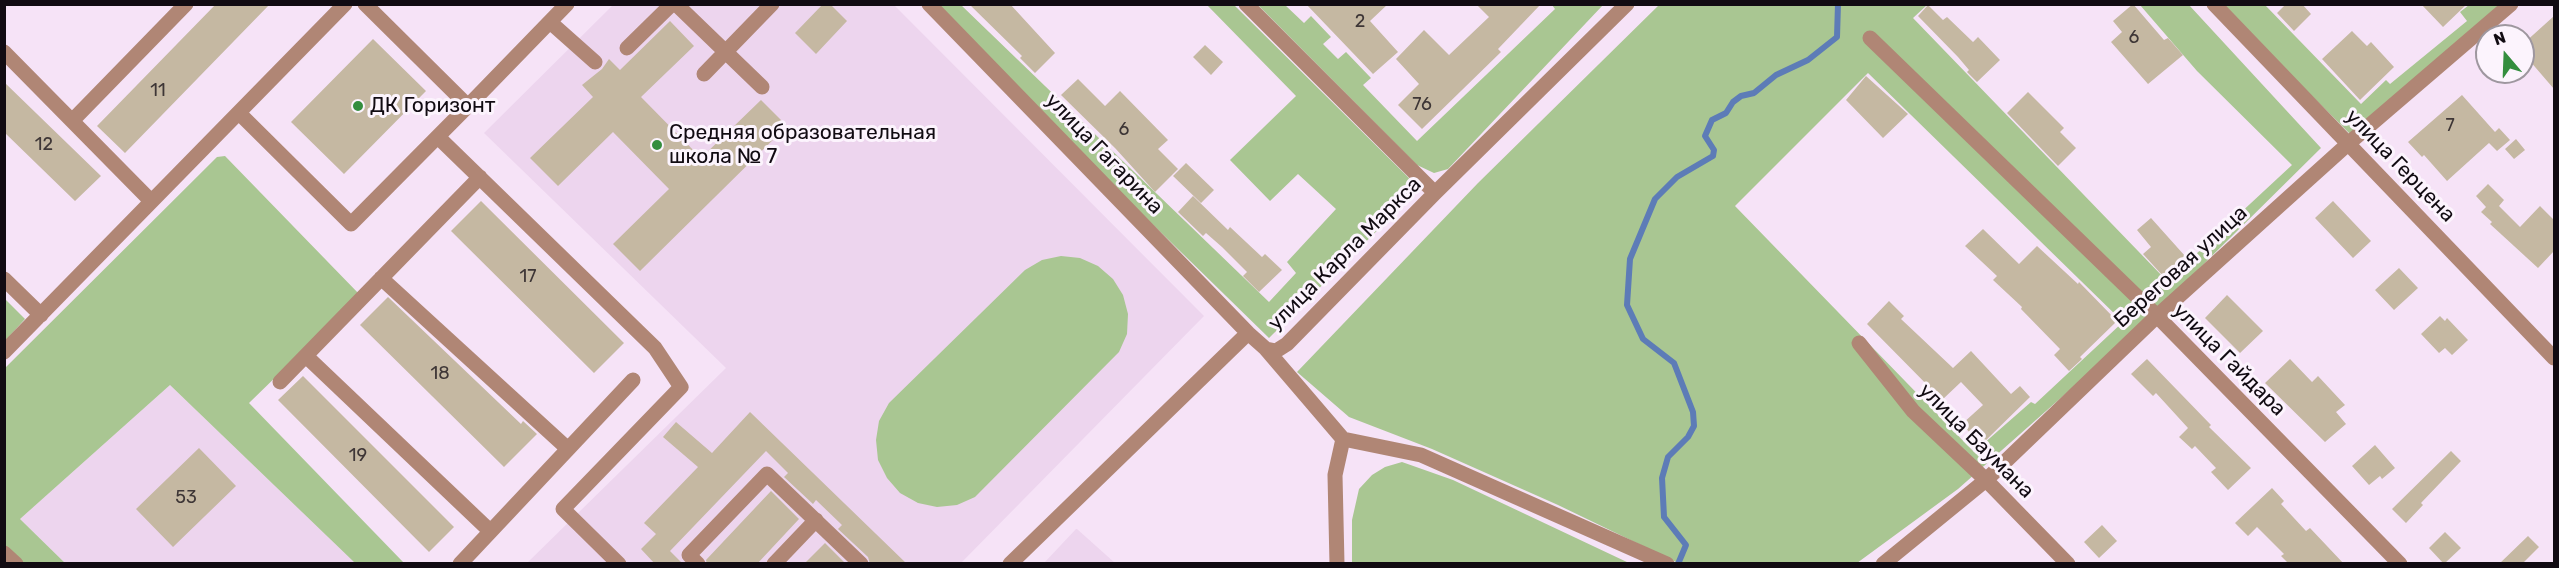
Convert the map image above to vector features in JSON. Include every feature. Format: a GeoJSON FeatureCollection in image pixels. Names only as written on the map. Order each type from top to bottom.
{"type":"FeatureCollection","features":[{"type":"Feature","properties":{"kind":"street"},"geometry":{"type":"LineString","coordinates":[[72,121],[186,4]]}},
{"type":"Feature","properties":{"kind":"street"},"geometry":{"type":"LineString","coordinates":[[4,352],[345,4]]}},
{"type":"Feature","properties":{"kind":"street"},"geometry":{"type":"LineString","coordinates":[[365,4],[468,106]]}},
{"type":"Feature","properties":{"kind":"street"},"geometry":{"type":"LineString","coordinates":[[238,113],[351,224],[567,4]]}},
{"type":"Feature","properties":{"kind":"street"},"geometry":{"type":"LineString","coordinates":[[627,48],[674,4],[762,87]]}},
{"type":"Feature","properties":{"kind":"street"},"geometry":{"type":"LineString","coordinates":[[704,74],[772,4]]}},
{"type":"Feature","properties":{"kind":"street","name":"улица Гагарина"},"geometry":{"type":"LineString","coordinates":[[929,4],[1248,333]]}},
{"type":"Feature","properties":{"kind":"street"},"geometry":{"type":"LineString","coordinates":[[1246,4],[1436,193]]}},
{"type":"Feature","properties":{"kind":"street","name":"улица Карла Маркса"},"geometry":{"type":"LineString","coordinates":[[1010,564],[1248,333],[1266,349],[1276,351],[1287,344],[1627,4]]}},
{"type":"Feature","properties":{"kind":"street","name":"улица Герцена"},"geometry":{"type":"LineString","coordinates":[[2214,4],[2554,358]]}},
{"type":"Feature","properties":{"kind":"street","name":"Береговая улица"},"geometry":{"type":"LineString","coordinates":[[1883,564],[1986,480],[2157,316],[2349,143],[2511,4]]}},
{"type":"Feature","properties":{"kind":"street"},"geometry":{"type":"LineString","coordinates":[[550,22],[595,62]]}},
{"type":"Feature","properties":{"kind":"street","name":"улица Гайдара"},"geometry":{"type":"LineString","coordinates":[[1870,38],[2157,316],[2400,564]]}},
{"type":"Feature","properties":{"kind":"street"},"geometry":{"type":"LineString","coordinates":[[4,52],[151,201]]}},
{"type":"Feature","properties":{"kind":"street"},"geometry":{"type":"LineString","coordinates":[[438,136],[655,348],[681,387],[563,509],[619,564]]}},
{"type":"Feature","properties":{"kind":"street"},"geometry":{"type":"LineString","coordinates":[[280,382],[480,177]]}},
{"type":"Feature","properties":{"kind":"street"},"geometry":{"type":"LineString","coordinates":[[381,278],[568,449]]}},
{"type":"Feature","properties":{"kind":"street"},"geometry":{"type":"LineString","coordinates":[[4,279],[41,315]]}},
{"type":"Feature","properties":{"kind":"street","name":"улица Баумана"},"geometry":{"type":"LineString","coordinates":[[1859,343],[1913,411],[1986,480],[2068,564]]}},
{"type":"Feature","properties":{"kind":"street"},"geometry":{"type":"LineString","coordinates":[[1266,349],[1343,439],[1421,455],[1667,564]]}},
{"type":"Feature","properties":{"kind":"street"},"geometry":{"type":"LineString","coordinates":[[306,356],[490,531]]}},
{"type":"Feature","properties":{"kind":"street"},"geometry":{"type":"LineString","coordinates":[[460,564],[633,380]]}},
{"type":"Feature","properties":{"kind":"street"},"geometry":{"type":"LineString","coordinates":[[1337,564],[1335,474],[1343,439]]}},
{"type":"Feature","properties":{"kind":"street"},"geometry":{"type":"LineString","coordinates":[[698,564],[689,555],[767,474],[861,564]]}},
{"type":"Feature","properties":{"kind":"street"},"geometry":{"type":"LineString","coordinates":[[774,564],[816,520]]}},
{"type":"Feature","properties":{"kind":"street"},"geometry":{"type":"LineString","coordinates":[[4,553],[16,564]]}},
{"type":"Feature","properties":{"kind":"shaded area"},"geometry":{"type":"Polygon","coordinates":[[[613,5],[894,5],[1204,316],[961,563],[527,563],[726,368],[484,133],[613,5]]]}},
{"type":"Feature","properties":{"kind":"shaded area"},"geometry":{"type":"Polygon","coordinates":[[[170,385],[355,563],[65,563],[20,519],[170,385]]]}},
{"type":"Feature","properties":{"kind":"shaded area"},"geometry":{"type":"Polygon","coordinates":[[[1077,529],[1115,563],[1044,563],[1077,529]]]}},
{"type":"Feature","properties":{"kind":"green space"},"geometry":{"type":"Polygon","coordinates":[[[928,5],[961,5],[1269,302],[1296,273],[1287,262],[1336,209],[1298,174],[1270,201],[1230,160],[1296,96],[1207,5],[1234,5],[1413,182],[1415,193],[1269,338],[928,5]]]}},
{"type":"Feature","properties":{"kind":"green space"},"geometry":{"type":"Polygon","coordinates":[[[1258,5],[1285,5],[1304,23],[1311,16],[1331,37],[1323,44],[1338,59],[1346,52],[1371,78],[1363,85],[1417,141],[1555,9],[1552,5],[1603,5],[1448,169],[1434,173],[1417,165],[1258,5]]]}},
{"type":"Feature","properties":{"kind":"green space"},"geometry":{"type":"Polygon","coordinates":[[[1659,5],[1927,5],[1913,18],[2167,281],[2292,165],[2197,71],[2140,5],[2189,5],[2321,148],[2133,334],[1958,489],[1857,563],[1678,563],[1558,505],[1432,449],[1349,417],[1297,372],[1478,183],[1659,5]],[[1868,73],[1735,206],[1974,452],[2031,402],[2035,404],[2123,322],[1868,73]]]}},
{"type":"Feature","properties":{"kind":"green space"},"geometry":{"type":"Polygon","coordinates":[[[2221,5],[2265,5],[2361,104],[2386,80],[2390,84],[2467,21],[2460,12],[2469,5],[2506,5],[2484,24],[2475,24],[2475,32],[2353,137],[2221,5]]]}},
{"type":"Feature","properties":{"kind":"green space"},"geometry":{"type":"Polygon","coordinates":[[[225,156],[360,295],[249,403],[404,563],[355,563],[170,385],[20,519],[65,563],[23,563],[5,546],[4,369],[217,157],[225,156]]]}},
{"type":"Feature","properties":{"kind":"green space"},"geometry":{"type":"Polygon","coordinates":[[[1061,256],[1080,258],[1098,266],[1113,279],[1123,295],[1128,314],[1127,334],[1119,352],[975,497],[957,505],[937,507],[918,503],[900,493],[887,478],[878,460],[876,440],[879,421],[889,403],[1025,270],[1042,260],[1061,256]]]}},
{"type":"Feature","properties":{"kind":"green space"},"geometry":{"type":"Polygon","coordinates":[[[5,299],[25,319],[4,341],[5,299]]]}},
{"type":"Feature","properties":{"kind":"green space"},"geometry":{"type":"Polygon","coordinates":[[[1402,462],[1453,480],[1629,563],[1352,563],[1352,520],[1359,489],[1372,475],[1385,467],[1402,462]]]}},
{"type":"Feature","properties":{"kind":"building"},"geometry":{"type":"Polygon","coordinates":[[[216,4],[270,4],[125,153],[97,126],[216,4]]]}},
{"type":"Feature","properties":{"kind":"building"},"geometry":{"type":"Polygon","coordinates":[[[823,4],[830,4],[847,21],[816,54],[795,33],[823,4]]]}},
{"type":"Feature","properties":{"kind":"building"},"geometry":{"type":"Polygon","coordinates":[[[969,4],[1010,4],[1055,53],[1035,73],[1020,58],[1022,56],[969,4]]]}},
{"type":"Feature","properties":{"kind":"building"},"geometry":{"type":"Polygon","coordinates":[[[1306,4],[1388,4],[1370,21],[1398,52],[1373,74],[1306,4]]]}},
{"type":"Feature","properties":{"kind":"building"},"geometry":{"type":"Polygon","coordinates":[[[1476,4],[1541,4],[1498,49],[1501,52],[1422,129],[1398,105],[1419,84],[1396,59],[1424,30],[1449,55],[1489,17],[1476,4]]]}},
{"type":"Feature","properties":{"kind":"building"},"geometry":{"type":"Polygon","coordinates":[[[2133,4],[2164,40],[2168,38],[2183,55],[2148,84],[2111,42],[2122,32],[2113,21],[2133,4]]]}},
{"type":"Feature","properties":{"kind":"building"},"geometry":{"type":"Polygon","coordinates":[[[2286,4],[2302,4],[2311,14],[2294,31],[2277,13],[2286,4]]]}},
{"type":"Feature","properties":{"kind":"building"},"geometry":{"type":"Polygon","coordinates":[[[2421,4],[2467,4],[2443,27],[2421,4]]]}},
{"type":"Feature","properties":{"kind":"building"},"geometry":{"type":"Polygon","coordinates":[[[1928,5],[1943,20],[1947,17],[1973,42],[1978,37],[2000,60],[1977,82],[1967,72],[1969,70],[1958,57],[1918,16],[1928,5]]]}},
{"type":"Feature","properties":{"kind":"building"},"geometry":{"type":"Polygon","coordinates":[[[2554,16],[2554,89],[2535,67],[2535,33],[2554,16]]]}},
{"type":"Feature","properties":{"kind":"building","name":"Средняя образовательная школа № 7"},"geometry":{"type":"Polygon","coordinates":[[[670,21],[694,46],[641,97],[701,158],[761,100],[787,126],[640,271],[613,244],[669,189],[613,132],[558,186],[530,158],[593,97],[582,85],[602,69],[609,59],[620,70],[670,21]]]}},
{"type":"Feature","properties":{"kind":"building"},"geometry":{"type":"Polygon","coordinates":[[[2352,31],[2367,46],[2371,42],[2394,67],[2360,100],[2322,59],[2352,31]]]}},
{"type":"Feature","properties":{"kind":"building"},"geometry":{"type":"Polygon","coordinates":[[[373,39],[426,91],[344,174],[291,122],[373,39]]]}},
{"type":"Feature","properties":{"kind":"building"},"geometry":{"type":"Polygon","coordinates":[[[1205,45],[1223,62],[1211,75],[1193,57],[1205,45]]]}},
{"type":"Feature","properties":{"kind":"building"},"geometry":{"type":"Polygon","coordinates":[[[1866,76],[1908,114],[1883,138],[1846,100],[1866,76]]]}},
{"type":"Feature","properties":{"kind":"building"},"geometry":{"type":"Polygon","coordinates":[[[1078,79],[1105,106],[1120,91],[1168,140],[1158,149],[1178,169],[1155,192],[1115,148],[1061,95],[1078,79]]]}},
{"type":"Feature","properties":{"kind":"building"},"geometry":{"type":"Polygon","coordinates":[[[4,82],[101,176],[75,201],[4,132],[4,82]]]}},
{"type":"Feature","properties":{"kind":"building"},"geometry":{"type":"Polygon","coordinates":[[[2028,92],[2064,128],[2060,132],[2076,148],[2058,166],[2007,113],[2028,92]]]}},
{"type":"Feature","properties":{"kind":"building"},"geometry":{"type":"Polygon","coordinates":[[[2462,95],[2495,132],[2499,128],[2510,140],[2497,151],[2489,143],[2447,181],[2424,155],[2422,157],[2408,142],[2462,95]]]}},
{"type":"Feature","properties":{"kind":"building"},"geometry":{"type":"Polygon","coordinates":[[[2516,139],[2525,150],[2514,159],[2505,149],[2516,139]]]}},
{"type":"Feature","properties":{"kind":"building"},"geometry":{"type":"Polygon","coordinates":[[[1186,163],[1214,190],[1201,203],[1173,176],[1186,163]]]}},
{"type":"Feature","properties":{"kind":"building"},"geometry":{"type":"Polygon","coordinates":[[[2488,184],[2504,200],[2499,206],[2520,227],[2540,206],[2554,220],[2554,251],[2538,268],[2490,224],[2492,222],[2481,212],[2486,207],[2476,196],[2488,184]]]}},
{"type":"Feature","properties":{"kind":"building"},"geometry":{"type":"Polygon","coordinates":[[[1193,196],[1228,230],[1230,227],[1262,257],[1265,254],[1282,270],[1259,292],[1243,276],[1247,272],[1222,247],[1206,233],[1203,236],[1178,212],[1193,196]]]}},
{"type":"Feature","properties":{"kind":"building"},"geometry":{"type":"Polygon","coordinates":[[[481,201],[624,343],[594,373],[451,231],[481,201]]]}},
{"type":"Feature","properties":{"kind":"building"},"geometry":{"type":"Polygon","coordinates":[[[2333,201],[2371,241],[2353,258],[2315,218],[2333,201]]]}},
{"type":"Feature","properties":{"kind":"building"},"geometry":{"type":"Polygon","coordinates":[[[2151,218],[2185,256],[2163,276],[2143,254],[2151,247],[2137,230],[2151,218]]]}},
{"type":"Feature","properties":{"kind":"building"},"geometry":{"type":"Polygon","coordinates":[[[1983,229],[2019,264],[2037,246],[2078,284],[2079,282],[2117,321],[2069,371],[2054,355],[2060,349],[2021,309],[2022,307],[1993,280],[1997,276],[1965,246],[1983,229]]]}},
{"type":"Feature","properties":{"kind":"building"},"geometry":{"type":"Polygon","coordinates":[[[2399,268],[2418,288],[2394,310],[2375,290],[2399,268]]]}},
{"type":"Feature","properties":{"kind":"building"},"geometry":{"type":"Polygon","coordinates":[[[2227,295],[2263,331],[2240,353],[2205,318],[2227,295]]]}},
{"type":"Feature","properties":{"kind":"building"},"geometry":{"type":"Polygon","coordinates":[[[388,297],[521,424],[523,421],[537,434],[504,467],[360,325],[388,297]]]}},
{"type":"Feature","properties":{"kind":"building"},"geometry":{"type":"Polygon","coordinates":[[[1889,301],[1904,316],[1901,319],[1953,368],[1971,351],[2011,394],[2020,386],[2030,397],[1981,445],[1962,424],[1983,405],[1961,382],[1942,400],[1867,324],[1889,301]]]}},
{"type":"Feature","properties":{"kind":"building"},"geometry":{"type":"Polygon","coordinates":[[[2440,316],[2445,321],[2447,318],[2468,340],[2452,355],[2445,348],[2439,353],[2421,334],[2440,316]]]}},
{"type":"Feature","properties":{"kind":"building"},"geometry":{"type":"Polygon","coordinates":[[[2147,359],[2211,425],[2209,427],[2251,468],[2228,490],[2211,472],[2216,468],[2195,446],[2192,449],[2179,437],[2188,428],[2156,393],[2153,396],[2131,374],[2147,359]]]}},
{"type":"Feature","properties":{"kind":"building"},"geometry":{"type":"Polygon","coordinates":[[[2290,359],[2312,382],[2318,376],[2345,405],[2336,412],[2346,424],[2325,442],[2265,383],[2290,359]]]}},
{"type":"Feature","properties":{"kind":"building"},"geometry":{"type":"Polygon","coordinates":[[[303,376],[454,527],[429,552],[278,400],[303,376]]]}},
{"type":"Feature","properties":{"kind":"building"},"geometry":{"type":"Polygon","coordinates":[[[750,412],[907,564],[870,564],[868,557],[838,529],[842,525],[816,500],[813,504],[784,477],[788,473],[766,451],[670,551],[683,564],[655,564],[641,549],[656,534],[644,523],[698,467],[663,437],[676,422],[712,453],[750,412]]]}},
{"type":"Feature","properties":{"kind":"building"},"geometry":{"type":"Polygon","coordinates":[[[2375,445],[2395,468],[2382,479],[2380,476],[2369,485],[2352,466],[2375,445]]]}},
{"type":"Feature","properties":{"kind":"building"},"geometry":{"type":"Polygon","coordinates":[[[199,448],[236,486],[173,547],[136,509],[199,448]]]}},
{"type":"Feature","properties":{"kind":"building"},"geometry":{"type":"Polygon","coordinates":[[[2451,451],[2461,461],[2421,503],[2423,505],[2406,523],[2392,509],[2451,451]]]}},
{"type":"Feature","properties":{"kind":"building"},"geometry":{"type":"Polygon","coordinates":[[[2272,488],[2284,501],[2281,504],[2306,531],[2310,528],[2344,564],[2289,564],[2281,556],[2284,554],[2257,527],[2248,536],[2235,523],[2272,488]]]}},
{"type":"Feature","properties":{"kind":"building"},"geometry":{"type":"Polygon","coordinates":[[[771,491],[799,519],[757,564],[707,564],[706,560],[771,491]]]}},
{"type":"Feature","properties":{"kind":"building"},"geometry":{"type":"Polygon","coordinates":[[[2102,525],[2117,541],[2099,558],[2084,542],[2102,525]]]}},
{"type":"Feature","properties":{"kind":"building"},"geometry":{"type":"Polygon","coordinates":[[[2445,532],[2461,548],[2444,564],[2429,548],[2445,532]]]}},
{"type":"Feature","properties":{"kind":"building"},"geometry":{"type":"Polygon","coordinates":[[[2528,536],[2539,547],[2522,564],[2499,564],[2528,536]]]}},
{"type":"Feature","properties":{"kind":"building"},"geometry":{"type":"Polygon","coordinates":[[[825,543],[846,564],[804,564],[825,543]]]}},
{"type":"Feature","properties":{"kind":"waterway"},"geometry":{"type":"LineString","coordinates":[[1678,564],[1686,545],[1664,517],[1662,478],[1668,457],[1688,437],[1694,426],[1693,412],[1674,363],[1643,339],[1627,305],[1630,259],[1655,199],[1677,177],[1713,156],[1714,150],[1705,136],[1712,120],[1726,113],[1733,102],[1741,96],[1754,93],[1776,75],[1808,60],[1837,37],[1838,4]]}},
{"type":"Feature","properties":{"kind":"place","name":"ДК Горизонт"},"geometry":{"type":"Point","coordinates":[358,106]}},
{"type":"Feature","properties":{"kind":"place","name":"Средняя образовательная школа № 7"},"geometry":{"type":"Point","coordinates":[657,145]}}]}
